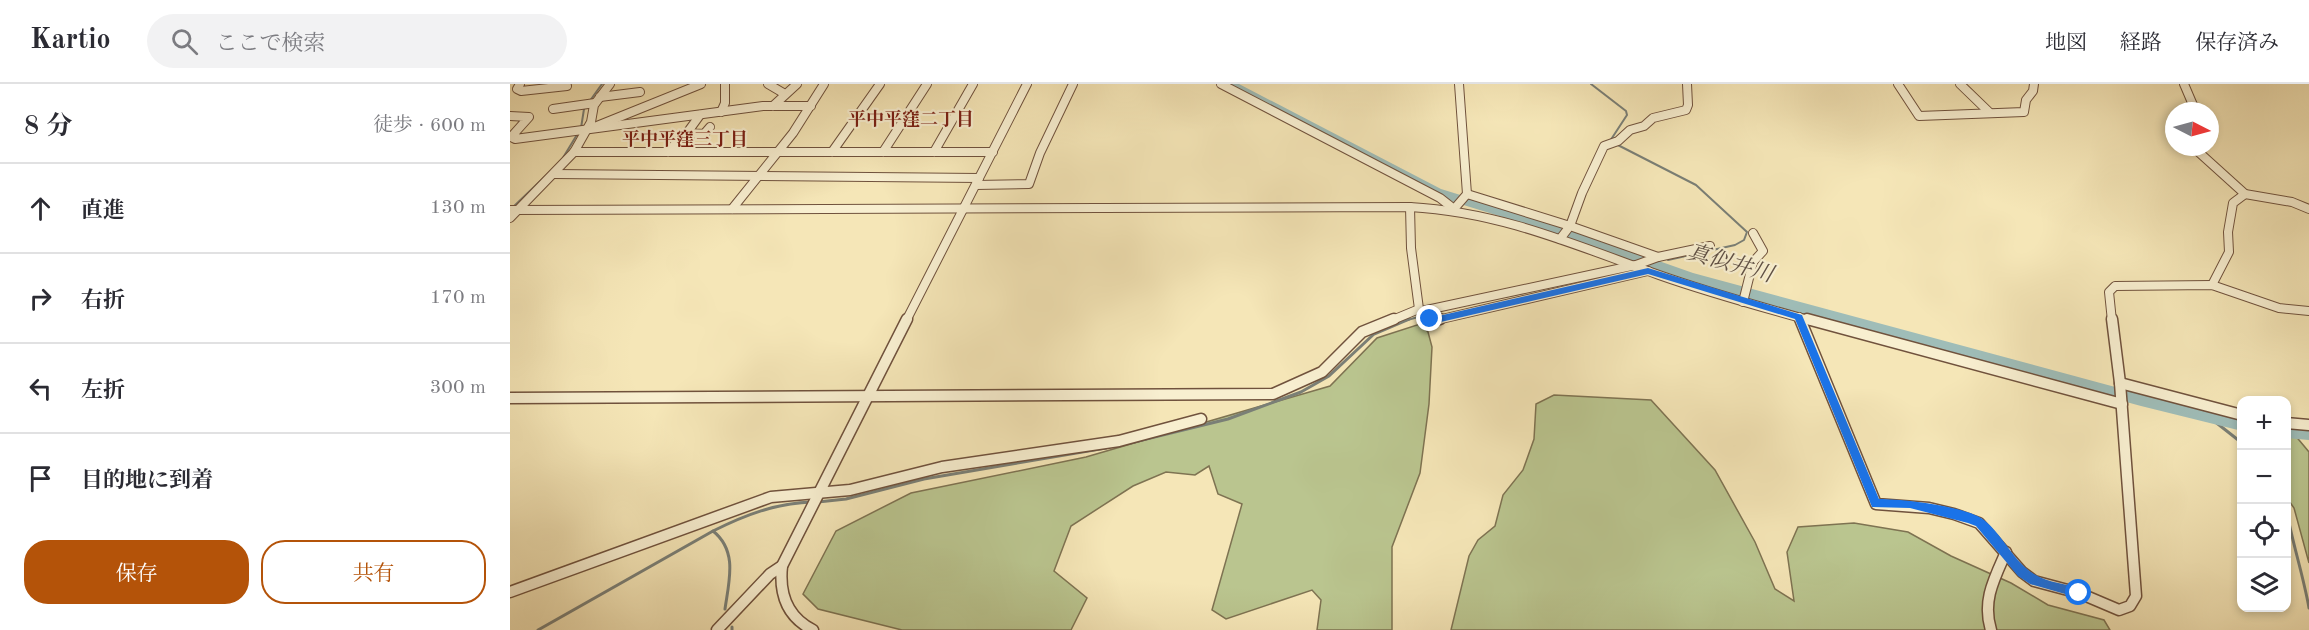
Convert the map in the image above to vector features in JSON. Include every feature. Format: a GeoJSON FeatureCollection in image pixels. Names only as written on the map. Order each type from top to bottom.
{"type":"FeatureCollection","features":[{"type":"Feature","properties":{"kind":"street"},"geometry":{"type":"LineString","coordinates":[[512,212],[554,174],[574,152],[591,122],[598,100],[609,84]]}},
{"type":"Feature","properties":{"kind":"street"},"geometry":{"type":"LineString","coordinates":[[586,130],[701,84]]}},
{"type":"Feature","properties":{"kind":"street"},"geometry":{"type":"LineString","coordinates":[[721,112],[725,103],[725,84]]}},
{"type":"Feature","properties":{"kind":"street"},"geometry":{"type":"LineString","coordinates":[[768,84],[785,94]]}},
{"type":"Feature","properties":{"kind":"street"},"geometry":{"type":"LineString","coordinates":[[773,106],[797,84]]}},
{"type":"Feature","properties":{"kind":"street"},"geometry":{"type":"LineString","coordinates":[[732,209],[812,106],[824,84]]}},
{"type":"Feature","properties":{"kind":"street"},"geometry":{"type":"LineString","coordinates":[[832,152],[880,84]]}},
{"type":"Feature","properties":{"kind":"street"},"geometry":{"type":"LineString","coordinates":[[884,152],[927,84]]}},
{"type":"Feature","properties":{"kind":"street"},"geometry":{"type":"LineString","coordinates":[[934,152],[973,84]]}},
{"type":"Feature","properties":{"kind":"street"},"geometry":{"type":"LineString","coordinates":[[813,630],[791,615],[786,604],[780,576],[782,566],[814,499],[1027,84]]}},
{"type":"Feature","properties":{"kind":"street"},"geometry":{"type":"LineString","coordinates":[[554,174],[759,176],[1029,184],[1040,153],[1073,84]]}},
{"type":"Feature","properties":{"kind":"street"},"geometry":{"type":"LineString","coordinates":[[1221,84],[1440,198],[1455,208]]}},
{"type":"Feature","properties":{"kind":"street"},"geometry":{"type":"LineString","coordinates":[[1455,208],[1467,195],[1459,84]]}},
{"type":"Feature","properties":{"kind":"street"},"geometry":{"type":"LineString","coordinates":[[1561,238],[1578,209],[1582,193],[1611,144],[1630,130],[1644,126],[1653,118],[1686,110],[1688,105],[1687,84]]}},
{"type":"Feature","properties":{"kind":"street"},"geometry":{"type":"LineString","coordinates":[[1898,84],[1919,116],[2024,112],[2026,100],[2033,91],[2034,84]]}},
{"type":"Feature","properties":{"kind":"street"},"geometry":{"type":"LineString","coordinates":[[1960,84],[1989,112]]}},
{"type":"Feature","properties":{"kind":"street"},"geometry":{"type":"LineString","coordinates":[[2184,84],[2192,102]]}},
{"type":"Feature","properties":{"kind":"street"},"geometry":{"type":"LineString","coordinates":[[510,95],[519,87],[567,86]]}},
{"type":"Feature","properties":{"kind":"street"},"geometry":{"type":"LineString","coordinates":[[553,109],[584,105],[640,92]]}},
{"type":"Feature","properties":{"kind":"street"},"geometry":{"type":"LineString","coordinates":[[668,152],[688,134],[700,106]]}},
{"type":"Feature","properties":{"kind":"street"},"geometry":{"type":"LineString","coordinates":[[510,116],[529,117],[511,136],[511,139],[773,106],[812,106]]}},
{"type":"Feature","properties":{"kind":"street"},"geometry":{"type":"LineString","coordinates":[[688,134],[704,134],[710,127]]}},
{"type":"Feature","properties":{"kind":"street"},"geometry":{"type":"LineString","coordinates":[[574,152],[993,152]]}},
{"type":"Feature","properties":{"kind":"street"},"geometry":{"type":"LineString","coordinates":[[2203,156],[2245,194],[2292,202],[2309,209]]}},
{"type":"Feature","properties":{"kind":"street"},"geometry":{"type":"LineString","coordinates":[[2212,285],[2229,252],[2228,232],[2233,203],[2245,194]]}},
{"type":"Feature","properties":{"kind":"street"},"geometry":{"type":"LineString","coordinates":[[1467,195],[1656,257]]}},
{"type":"Feature","properties":{"kind":"street"},"geometry":{"type":"LineString","coordinates":[[1410,207],[1411,248],[1423,313],[1432,321],[1648,271]]}},
{"type":"Feature","properties":{"kind":"street"},"geometry":{"type":"LineString","coordinates":[[512,212],[964,208],[1455,208],[1561,238],[1638,264],[1648,271],[1799,317],[2122,402]]}},
{"type":"Feature","properties":{"kind":"street"},"geometry":{"type":"LineString","coordinates":[[1743,300],[1753,262],[1763,251],[1753,233]]}},
{"type":"Feature","properties":{"kind":"street"},"geometry":{"type":"LineString","coordinates":[[510,398],[1273,394],[1322,372],[1362,332],[1423,313],[1710,246]]}},
{"type":"Feature","properties":{"kind":"street"},"geometry":{"type":"LineString","coordinates":[[1799,317],[1875,504],[1910,504],[1970,518],[1980,523],[2022,572],[2034,581],[2079,593],[2119,610],[2130,606],[2136,596],[2122,402],[2109,292],[2115,286],[2212,285],[2279,308],[2309,311]]}},
{"type":"Feature","properties":{"kind":"street"},"geometry":{"type":"LineString","coordinates":[[2120,385],[2237,414]]}},
{"type":"Feature","properties":{"kind":"street"},"geometry":{"type":"LineString","coordinates":[[510,592],[771,497],[797,493],[814,499],[956,465],[1119,441],[1201,419]]}},
{"type":"Feature","properties":{"kind":"street"},"geometry":{"type":"LineString","coordinates":[[2291,423],[2309,425]]}},
{"type":"Feature","properties":{"kind":"street"},"geometry":{"type":"LineString","coordinates":[[1991,630],[1985,607],[1988,593],[2006,552]]}},
{"type":"Feature","properties":{"kind":"street"},"geometry":{"type":"LineString","coordinates":[[719,629],[770,574],[782,566]]}},
{"type":"Feature","properties":{"kind":"green space"},"geometry":{"type":"Polygon","coordinates":[[[1420,324],[1428,332],[1432,347],[1429,404],[1420,473],[1392,547],[1392,630],[1317,630],[1321,600],[1312,590],[1226,619],[1212,610],[1242,504],[1218,494],[1209,466],[1195,475],[1166,472],[1133,486],[1071,526],[1054,571],[1087,598],[1071,630],[902,630],[818,609],[803,594],[836,531],[911,493],[1086,457],[1330,386],[1377,338],[1420,324]]]}},
{"type":"Feature","properties":{"kind":"green space"},"geometry":{"type":"Polygon","coordinates":[[[1554,395],[1651,400],[1715,470],[1755,542],[1775,589],[1794,601],[1787,552],[1798,527],[1854,523],[1908,532],[1951,556],[2011,583],[2048,605],[2104,620],[2110,630],[1451,630],[1469,556],[1478,540],[1495,526],[1503,495],[1523,470],[1534,439],[1536,404],[1554,395]]]}},
{"type":"Feature","properties":{"kind":"green space"},"geometry":{"type":"Polygon","coordinates":[[[2291,434],[2294,434],[2309,452],[2309,563],[2291,504],[2291,434]]]}},
{"type":"Feature","properties":{"kind":"waterway"},"geometry":{"type":"LineString","coordinates":[[581,128],[584,109],[602,84]]}},
{"type":"Feature","properties":{"kind":"waterway","name":"真似井川"},"geometry":{"type":"LineString","coordinates":[[1230,84],[1436,192],[1546,226],[1688,277],[2141,400],[2237,423]]}},
{"type":"Feature","properties":{"kind":"waterway"},"geometry":{"type":"LineString","coordinates":[[1591,84],[1626,111],[1627,115],[1610,141],[1696,185],[1747,232],[1744,240],[1735,245],[1668,260]]}},
{"type":"Feature","properties":{"kind":"waterway"},"geometry":{"type":"LineString","coordinates":[[561,161],[578,133]]}},
{"type":"Feature","properties":{"kind":"waterway"},"geometry":{"type":"LineString","coordinates":[[511,209],[554,168]]}},
{"type":"Feature","properties":{"kind":"waterway"},"geometry":{"type":"LineString","coordinates":[[1405,321],[1453,307],[1524,293]]}},
{"type":"Feature","properties":{"kind":"waterway"},"geometry":{"type":"LineString","coordinates":[[1405,321],[1409,319]]}},
{"type":"Feature","properties":{"kind":"waterway"},"geometry":{"type":"LineString","coordinates":[[1130,443],[1228,419],[1301,392],[1329,376],[1374,334],[1405,321]]}},
{"type":"Feature","properties":{"kind":"waterway"},"geometry":{"type":"LineString","coordinates":[[2209,417],[2237,439]]}},
{"type":"Feature","properties":{"kind":"waterway","name":"真似井川"},"geometry":{"type":"LineString","coordinates":[[2291,431],[2309,433]]}},
{"type":"Feature","properties":{"kind":"waterway"},"geometry":{"type":"LineString","coordinates":[[818,502],[846,499],[924,479],[1106,448]]}},
{"type":"Feature","properties":{"kind":"waterway"},"geometry":{"type":"LineString","coordinates":[[713,531],[761,511],[812,502]]}},
{"type":"Feature","properties":{"kind":"waterway"},"geometry":{"type":"LineString","coordinates":[[538,630],[713,531]]}},
{"type":"Feature","properties":{"kind":"waterway"},"geometry":{"type":"LineString","coordinates":[[713,531],[721,539],[729,557],[730,577],[725,609]]}},
{"type":"Feature","properties":{"kind":"waterway"},"geometry":{"type":"LineString","coordinates":[[2291,533],[2309,608]]}},
{"type":"Feature","properties":{"kind":"district","name":"平中平窪二丁目"},"geometry":{"type":"Point","coordinates":[911,120]}},
{"type":"Feature","properties":{"kind":"district","name":"平中平窪三丁目"},"geometry":{"type":"Point","coordinates":[685,140]}},
{"type":"Feature","properties":{"kind":"route"},"geometry":{"type":"LineString","coordinates":[[1430,319],[1432,321],[1648,271],[1743,302],[1799,317],[1875,504],[1910,504],[1970,518],[1980,523],[2022,572],[2034,581],[2079,593]]}}]}
